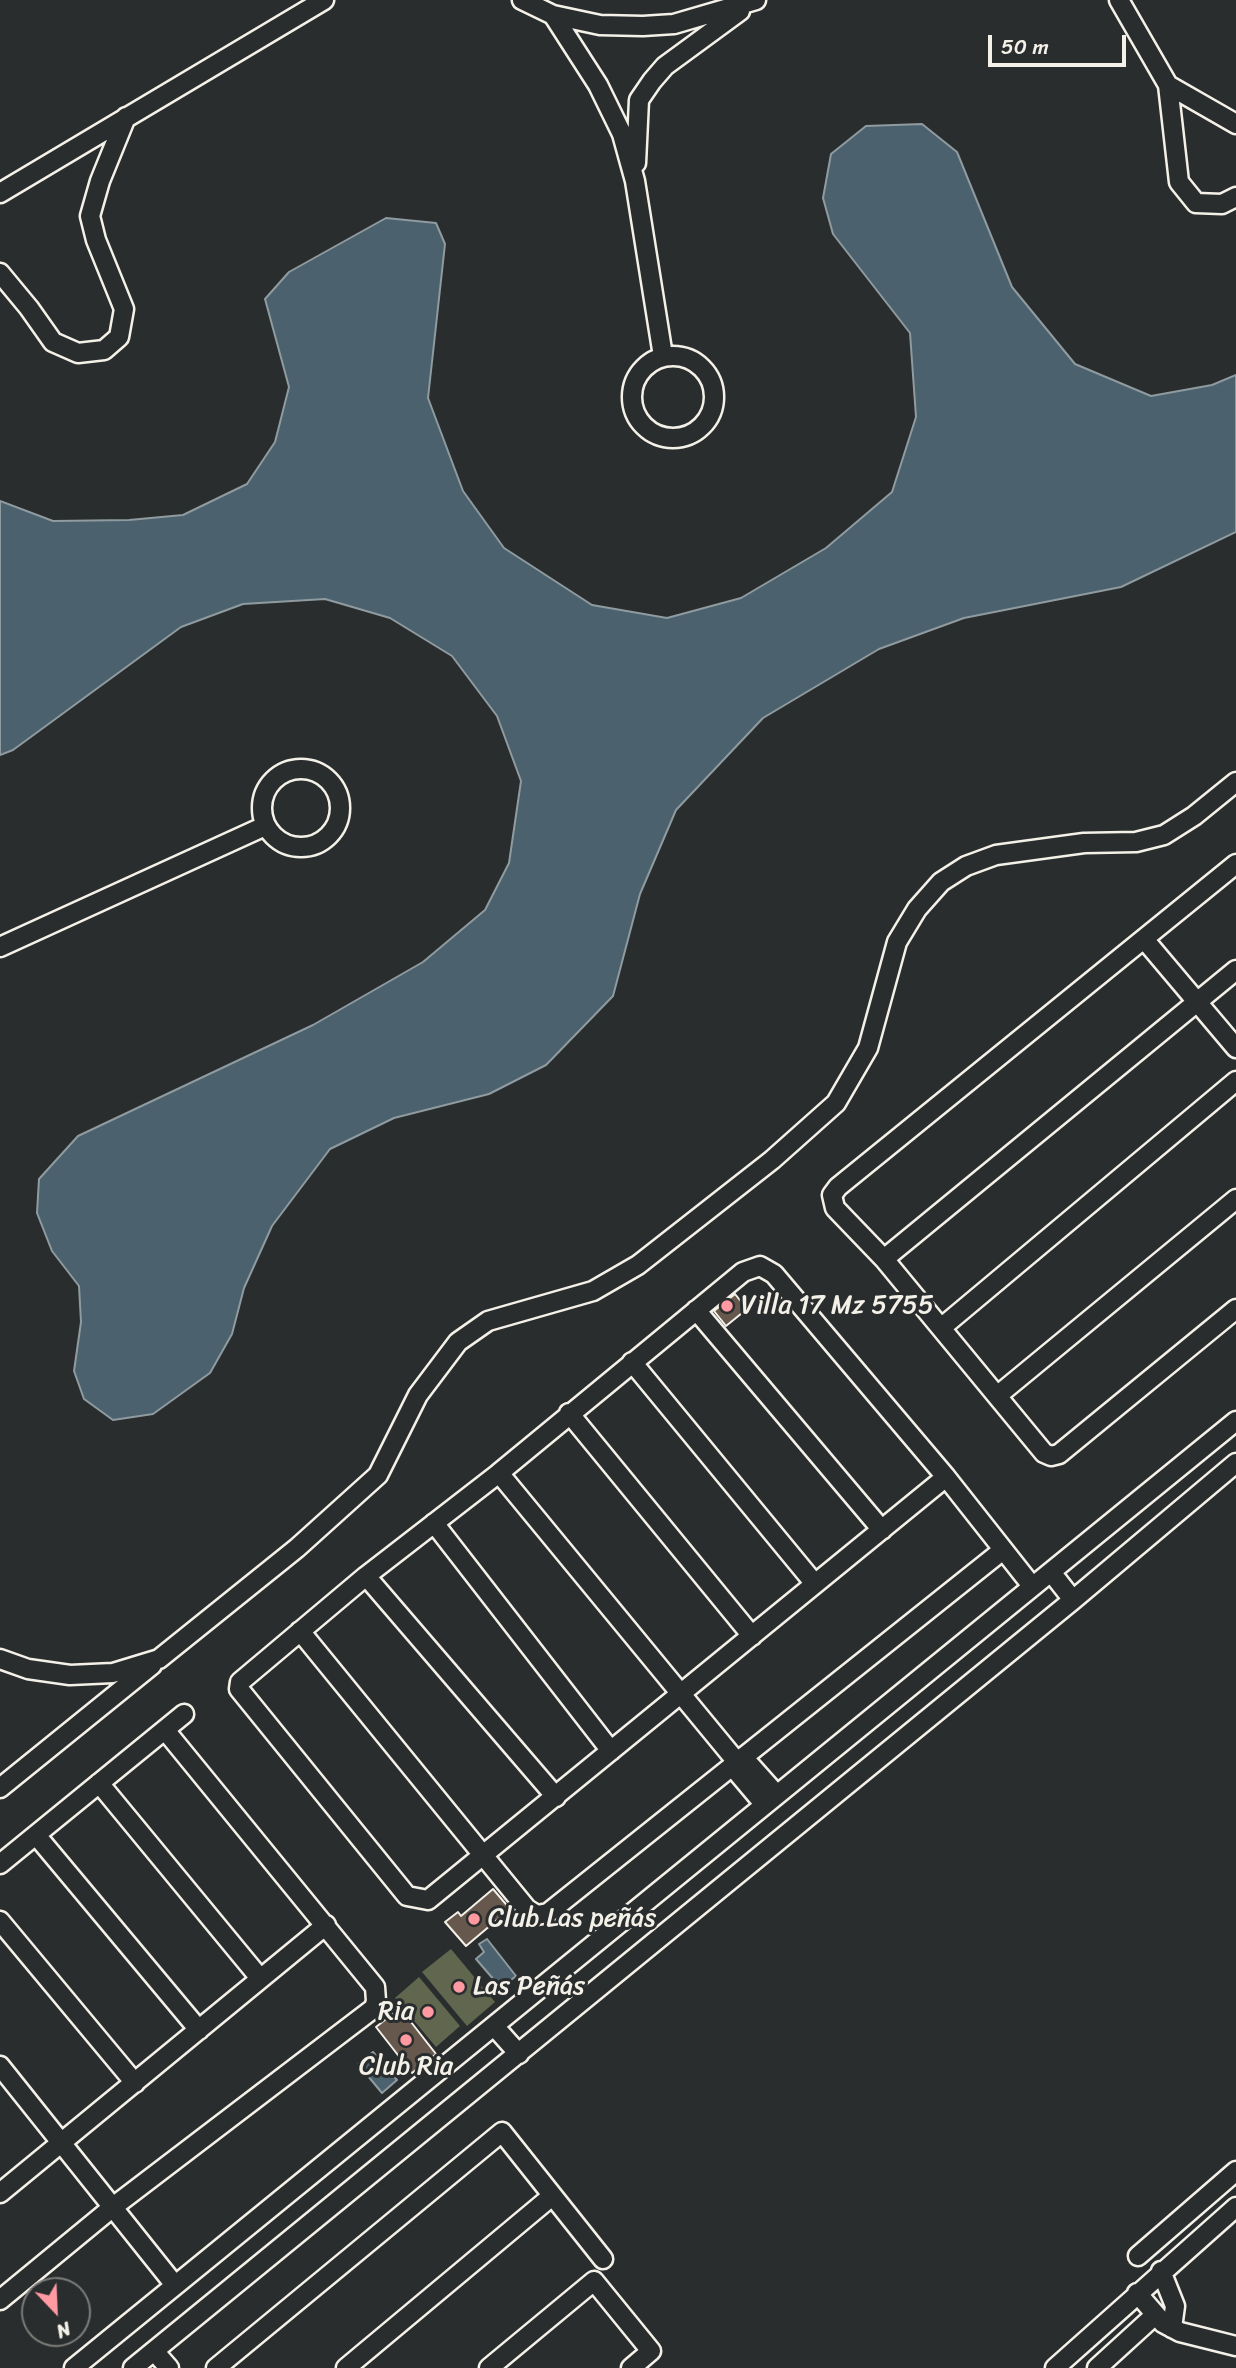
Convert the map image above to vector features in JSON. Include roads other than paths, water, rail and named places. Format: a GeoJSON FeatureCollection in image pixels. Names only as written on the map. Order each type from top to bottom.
{"type":"FeatureCollection","features":[{"type":"Feature","properties":{"kind":"street"},"geometry":{"type":"LineString","coordinates":[[0,193],[324,0]]}},
{"type":"Feature","properties":{"kind":"street"},"geometry":{"type":"LineString","coordinates":[[522,0],[553,15],[600,25],[643,26],[674,24],[752,2]]}},
{"type":"Feature","properties":{"kind":"street"},"geometry":{"type":"LineString","coordinates":[[1119,0],[1168,85],[1179,182],[1196,203],[1222,204],[1236,197]]}},
{"type":"Feature","properties":{"kind":"street"},"geometry":{"type":"LineString","coordinates":[[635,181],[639,100],[665,66],[752,2]]}},
{"type":"Feature","properties":{"kind":"street"},"geometry":{"type":"LineString","coordinates":[[553,15],[598,85],[622,134],[635,181],[663,356]]}},
{"type":"Feature","properties":{"kind":"street"},"geometry":{"type":"LineString","coordinates":[[1168,85],[1236,124]]}},
{"type":"Feature","properties":{"kind":"street"},"geometry":{"type":"LineString","coordinates":[[0,273],[29,307],[53,342],[78,353],[104,350],[119,337],[124,309],[96,240],[90,216],[100,181],[126,117]]}},
{"type":"Feature","properties":{"kind":"street"},"geometry":{"type":"LineString","coordinates":[[663,356],[688,358],[708,374],[715,398],[707,422],[687,437],[660,437],[638,421],[631,396],[640,370],[663,356]]}},
{"type":"Feature","properties":{"kind":"street"},"geometry":{"type":"LineString","coordinates":[[297,769],[318,773],[331,782],[341,799],[340,814],[334,831],[323,842],[290,847],[265,826],[266,789],[280,776],[297,769]]}},
{"type":"Feature","properties":{"kind":"street"},"geometry":{"type":"LineString","coordinates":[[0,1788],[297,1548],[377,1475],[418,1395],[458,1342],[488,1321],[593,1291],[638,1265],[772,1160],[836,1103],[868,1048],[897,942],[917,909],[941,882],[966,866],[996,855],[1084,843],[1136,842],[1164,835],[1194,816],[1236,782]]}},
{"type":"Feature","properties":{"kind":"street"},"geometry":{"type":"LineString","coordinates":[[0,947],[265,826]]}},
{"type":"Feature","properties":{"kind":"street"},"geometry":{"type":"LineString","coordinates":[[1236,864],[838,1187],[832,1195],[835,1208],[884,1259],[1044,1453],[1051,1456],[1059,1454],[1236,1309]]}},
{"type":"Feature","properties":{"kind":"street"},"geometry":{"type":"LineString","coordinates":[[1144,939],[1236,1048]]}},
{"type":"Feature","properties":{"kind":"street"},"geometry":{"type":"LineString","coordinates":[[884,1259],[1236,970]]}},
{"type":"Feature","properties":{"kind":"street"},"geometry":{"type":"LineString","coordinates":[[941,1328],[1236,1081]]}},
{"type":"Feature","properties":{"kind":"street"},"geometry":{"type":"LineString","coordinates":[[997,1396],[1236,1199]]}},
{"type":"Feature","properties":{"kind":"street"},"geometry":{"type":"LineString","coordinates":[[946,1476],[428,1900],[407,1896],[242,1696],[240,1682],[366,1576],[499,1473],[743,1272],[760,1266],[774,1274],[946,1476],[1032,1586]]}},
{"type":"Feature","properties":{"kind":"street"},"geometry":{"type":"LineString","coordinates":[[696,1310],[882,1530]]}},
{"type":"Feature","properties":{"kind":"street"},"geometry":{"type":"LineString","coordinates":[[632,1362],[815,1584]]}},
{"type":"Feature","properties":{"kind":"street"},"geometry":{"type":"LineString","coordinates":[[569,1413],[752,1636]]}},
{"type":"Feature","properties":{"kind":"street"},"geometry":{"type":"LineString","coordinates":[[74,2368],[1236,1421]]}},
{"type":"Feature","properties":{"kind":"street"},"geometry":{"type":"LineString","coordinates":[[133,2368],[1073,1600],[1236,1463]]}},
{"type":"Feature","properties":{"kind":"street"},"geometry":{"type":"LineString","coordinates":[[499,1473],[770,1799]]}},
{"type":"Feature","properties":{"kind":"street"},"geometry":{"type":"LineString","coordinates":[[434,1523],[611,1751]]}},
{"type":"Feature","properties":{"kind":"street"},"geometry":{"type":"LineString","coordinates":[[300,1631],[527,1909],[537,1915],[548,1913],[1003,1550]]}},
{"type":"Feature","properties":{"kind":"street"},"geometry":{"type":"LineString","coordinates":[[1051,1572],[1073,1600]]}},
{"type":"Feature","properties":{"kind":"street"},"geometry":{"type":"LineString","coordinates":[[366,1576],[556,1797]]}},
{"type":"Feature","properties":{"kind":"street"},"geometry":{"type":"LineString","coordinates":[[0,1659],[29,1669],[70,1675],[113,1673],[159,1659]]}},
{"type":"Feature","properties":{"kind":"street"},"geometry":{"type":"LineString","coordinates":[[0,1864],[184,1714]]}},
{"type":"Feature","properties":{"kind":"street"},"geometry":{"type":"LineString","coordinates":[[0,2300],[113,2207],[374,2008],[375,1987],[165,1730]]}},
{"type":"Feature","properties":{"kind":"street"},"geometry":{"type":"LineString","coordinates":[[99,1783],[259,1977]]}},
{"type":"Feature","properties":{"kind":"street"},"geometry":{"type":"LineString","coordinates":[[36,1835],[199,2030]]}},
{"type":"Feature","properties":{"kind":"street"},"geometry":{"type":"LineString","coordinates":[[0,1922],[135,2082]]}},
{"type":"Feature","properties":{"kind":"street"},"geometry":{"type":"LineString","coordinates":[[0,2193],[199,2030],[259,1977],[326,1925]]}},
{"type":"Feature","properties":{"kind":"street"},"geometry":{"type":"LineString","coordinates":[[494,2026],[519,2054]]}},
{"type":"Feature","properties":{"kind":"street"},"geometry":{"type":"LineString","coordinates":[[0,2066],[174,2284]]}},
{"type":"Feature","properties":{"kind":"street"},"geometry":{"type":"LineString","coordinates":[[216,2368],[502,2132],[603,2259]]}},
{"type":"Feature","properties":{"kind":"street"},"geometry":{"type":"LineString","coordinates":[[1138,2256],[1236,2171]]}},
{"type":"Feature","properties":{"kind":"street"},"geometry":{"type":"LineString","coordinates":[[346,2368],[552,2196]]}},
{"type":"Feature","properties":{"kind":"street"},"geometry":{"type":"LineString","coordinates":[[1058,2367],[1136,2293],[1236,2207]]}},
{"type":"Feature","properties":{"kind":"street"},"geometry":{"type":"LineString","coordinates":[[1161,2271],[1175,2306],[1172,2328]]}},
{"type":"Feature","properties":{"kind":"street"},"geometry":{"type":"LineString","coordinates":[[489,2368],[594,2281],[651,2351],[631,2368]]}},
{"type":"Feature","properties":{"kind":"street"},"geometry":{"type":"LineString","coordinates":[[1136,2293],[1154,2316],[1172,2328],[1236,2346]]}},
{"type":"Feature","properties":{"kind":"street"},"geometry":{"type":"LineString","coordinates":[[1097,2368],[1154,2316]]}},
{"type":"Feature","properties":{"kind":"street"},"geometry":{"type":"LineString","coordinates":[[155,2351],[169,2368]]}},
{"type":"Feature","properties":{"kind":"water"},"geometry":{"type":"Polygon","coordinates":[[[922,124],[957,152],[1012,287],[1075,364],[1151,396],[1212,385],[1236,375],[1236,532],[1121,587],[964,618],[879,649],[763,718],[676,810],[640,894],[613,996],[546,1065],[489,1094],[394,1118],[330,1149],[272,1226],[244,1288],[232,1334],[210,1373],[153,1414],[113,1420],[84,1399],[74,1371],[81,1322],[79,1286],[52,1251],[37,1213],[39,1179],[78,1136],[313,1025],[423,962],[485,910],[509,863],[521,781],[497,716],[452,656],[390,618],[325,599],[243,604],[181,627],[13,750],[0,755],[0,501],[53,521],[129,520],[183,515],[247,484],[275,442],[289,387],[265,299],[289,272],[386,218],[436,223],[445,244],[428,398],[463,491],[504,548],[592,605],[667,618],[741,598],[826,548],[892,492],[916,417],[910,333],[833,234],[823,198],[831,154],[866,126],[922,124]]]}},
{"type":"Feature","properties":{"kind":"water"},"geometry":{"type":"Polygon","coordinates":[[[487,1939],[516,1976],[501,1988],[476,1959],[484,1952],[479,1944],[487,1939]]]}},
{"type":"Feature","properties":{"kind":"water"},"geometry":{"type":"Polygon","coordinates":[[[373,2052],[397,2080],[382,2093],[358,2064],[373,2052]]]}},
{"type":"Feature","properties":{"kind":"place","name":"Villa 17 Mz 5755"},"geometry":{"type":"Point","coordinates":[727,1306]}},
{"type":"Feature","properties":{"kind":"place","name":"Club Las peñás"},"geometry":{"type":"Point","coordinates":[474,1919]}},
{"type":"Feature","properties":{"kind":"place","name":"Las Peñás"},"geometry":{"type":"Point","coordinates":[459,1987]}},
{"type":"Feature","properties":{"kind":"place","name":"Ria"},"geometry":{"type":"Point","coordinates":[428,2012]}},
{"type":"Feature","properties":{"kind":"place","name":"Club Ria"},"geometry":{"type":"Point","coordinates":[406,2040]}}]}
